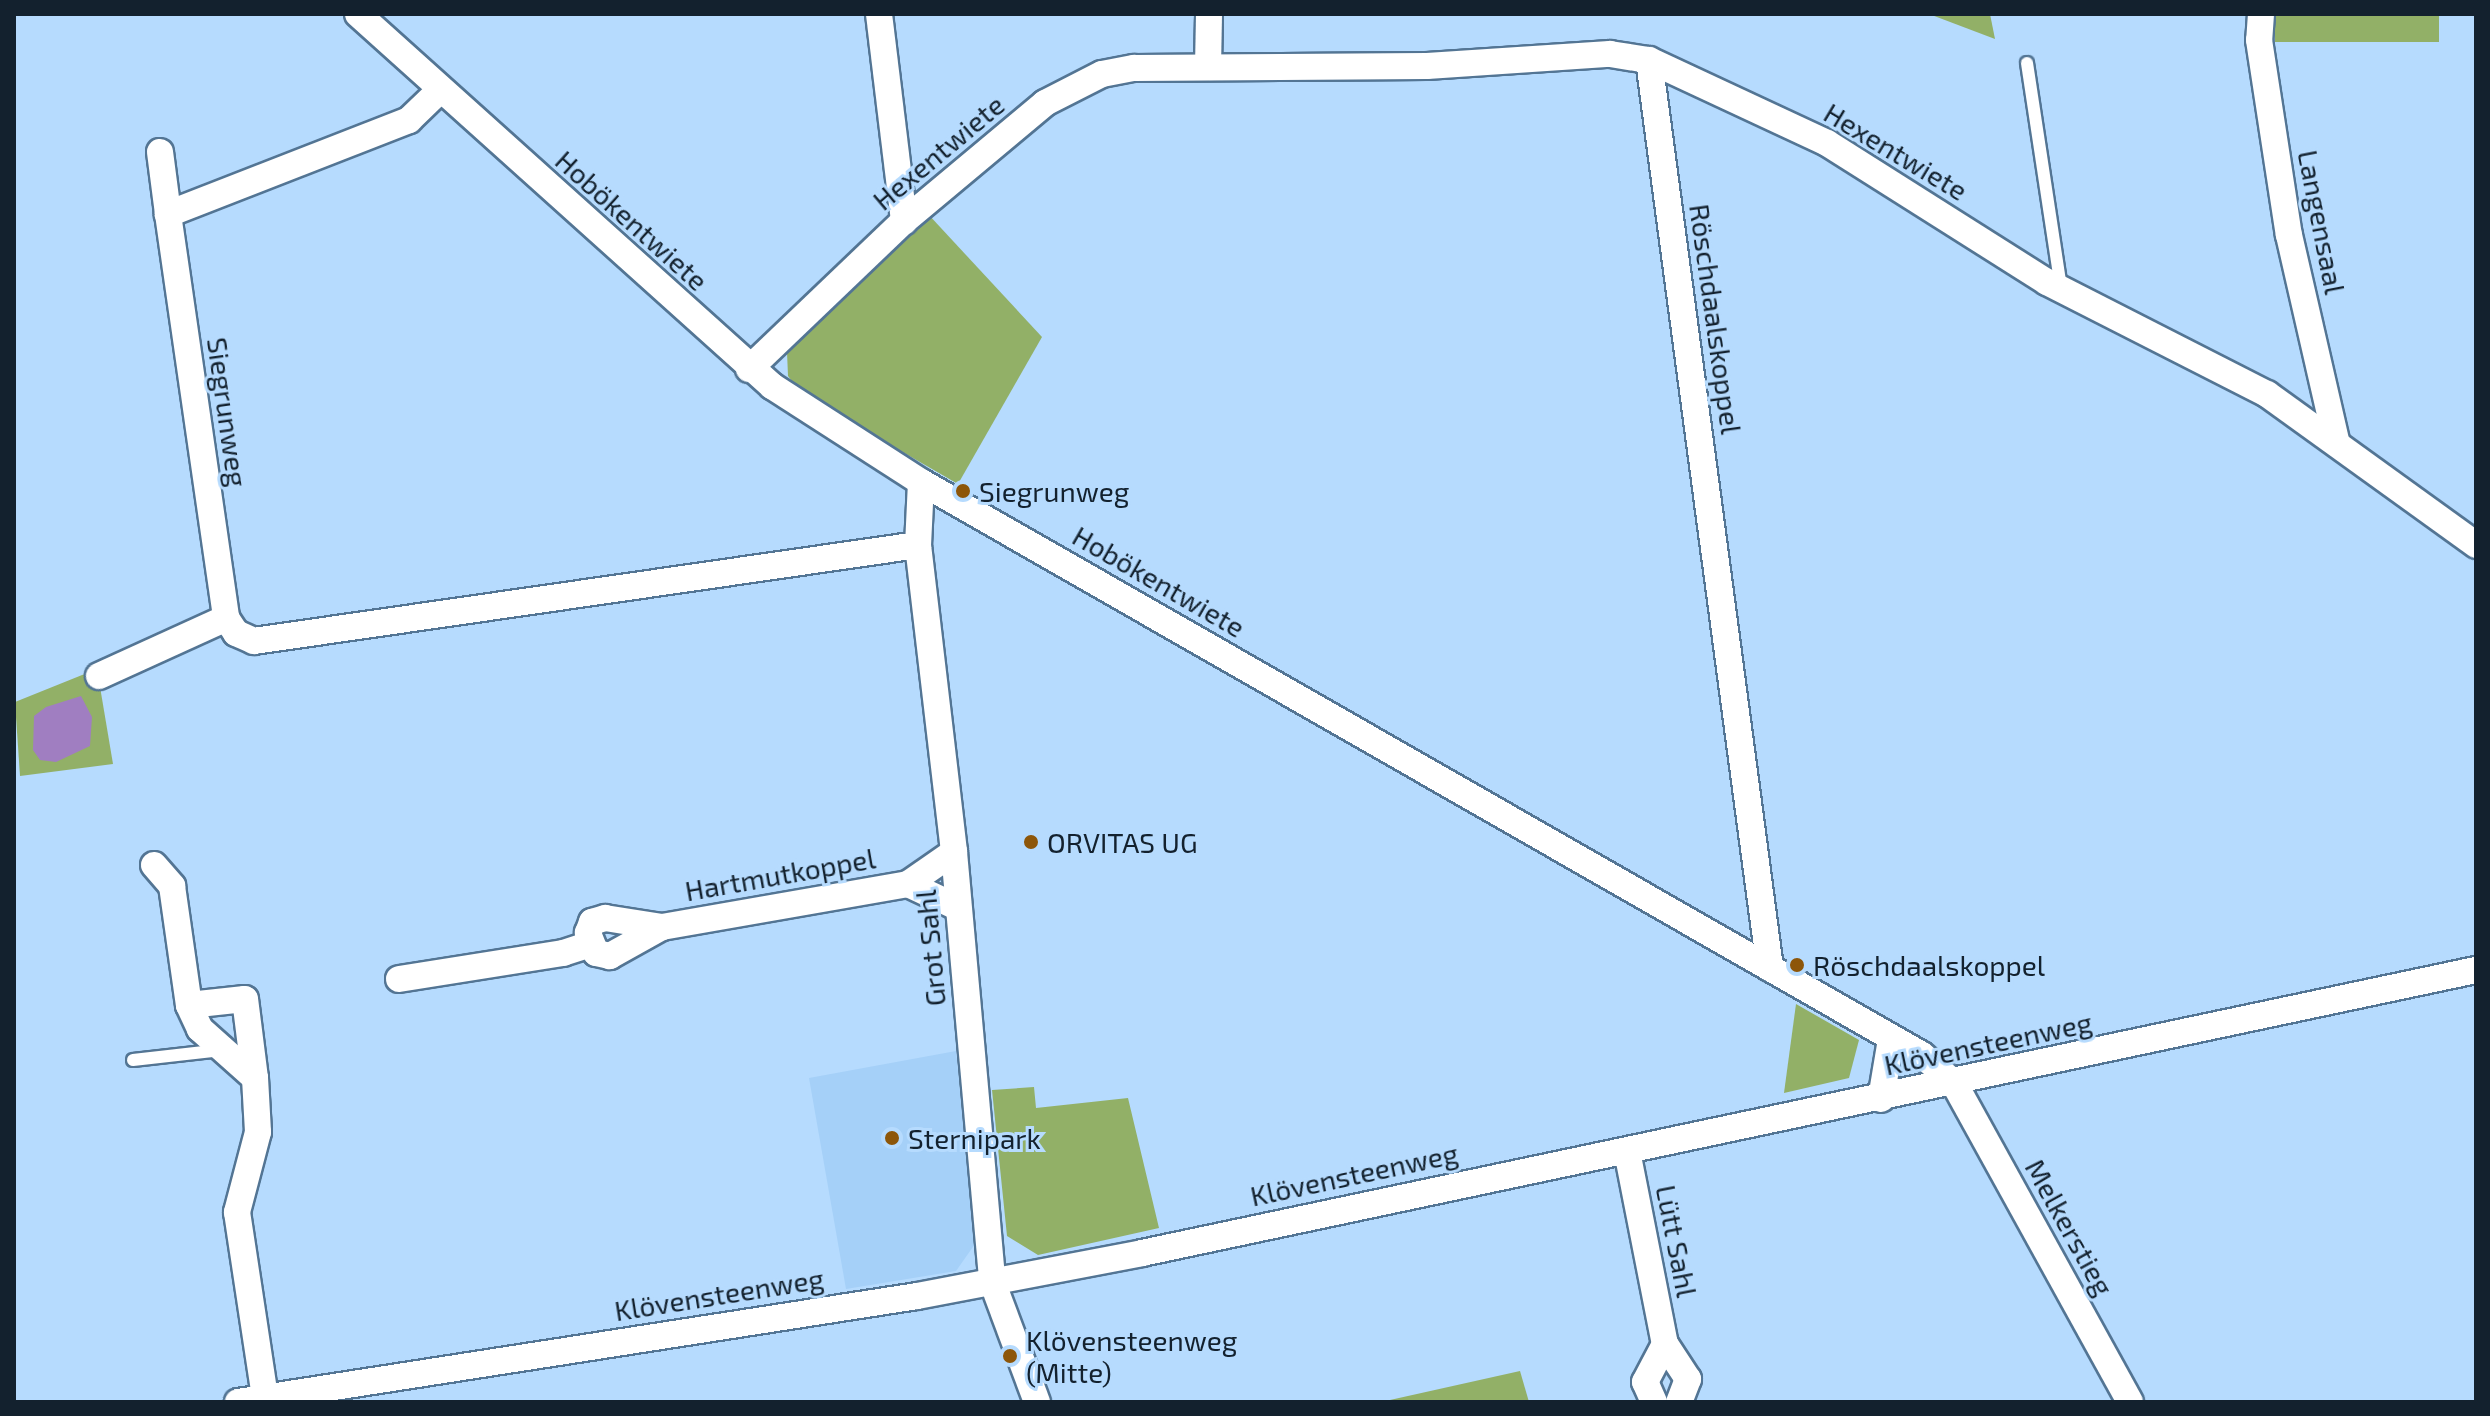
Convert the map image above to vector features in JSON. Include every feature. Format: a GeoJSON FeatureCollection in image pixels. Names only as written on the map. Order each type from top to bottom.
{"type":"FeatureCollection","features":[{"type":"Feature","properties":{"kind":"street","name":"Hobökentwiete"},"geometry":{"type":"LineString","coordinates":[[358,14],[439,91],[749,369],[921,482],[1922,1055],[1954,1083]]}},
{"type":"Feature","properties":{"kind":"street"},"geometry":{"type":"LineString","coordinates":[[1208,67],[1209,14]]}},
{"type":"Feature","properties":{"kind":"street","name":"Langensaal"},"geometry":{"type":"LineString","coordinates":[[2261,14],[2259,40],[2289,235],[2336,441]]}},
{"type":"Feature","properties":{"kind":"street"},"geometry":{"type":"LineString","coordinates":[[874,18],[904,221]]}},
{"type":"Feature","properties":{"kind":"street","name":"Hexentwiete"},"geometry":{"type":"LineString","coordinates":[[749,369],[904,221],[1045,103],[1081,82],[1134,68],[1427,66],[1610,54],[1649,60],[1827,143],[2061,289],[2267,394],[2476,545]]}},
{"type":"Feature","properties":{"kind":"street","name":"Röschdaalskoppel"},"geometry":{"type":"LineString","coordinates":[[1649,60],[1770,968]]}},
{"type":"Feature","properties":{"kind":"street"},"geometry":{"type":"LineString","coordinates":[[168,214],[409,120],[439,91]]}},
{"type":"Feature","properties":{"kind":"street","name":"Siegrunweg"},"geometry":{"type":"LineString","coordinates":[[160,152],[226,618]]}},
{"type":"Feature","properties":{"kind":"street","name":"Grot Sahl"},"geometry":{"type":"LineString","coordinates":[[921,482],[918,545],[954,852],[992,1281],[1037,1402]]}},
{"type":"Feature","properties":{"kind":"street"},"geometry":{"type":"LineString","coordinates":[[99,676],[226,618],[236,633],[254,641],[918,545]]}},
{"type":"Feature","properties":{"kind":"street","name":"Hartmutkoppel"},"geometry":{"type":"LineString","coordinates":[[662,927],[614,956],[600,955],[590,944],[588,928],[597,919],[662,927],[908,884],[954,852]]}},
{"type":"Feature","properties":{"kind":"street"},"geometry":{"type":"LineString","coordinates":[[154,865],[172,886],[189,1005],[200,1029],[255,1078]]}},
{"type":"Feature","properties":{"kind":"street","name":"Hartmutkoppel"},"geometry":{"type":"LineString","coordinates":[[908,884],[957,907]]}},
{"type":"Feature","properties":{"kind":"street","name":"Hartmutkoppel"},"geometry":{"type":"LineString","coordinates":[[399,979],[563,953],[590,944]]}},
{"type":"Feature","properties":{"kind":"street","name":"Klövensteenweg"},"geometry":{"type":"LineString","coordinates":[[238,1402],[992,1281],[1881,1099],[2476,970]]}},
{"type":"Feature","properties":{"kind":"street"},"geometry":{"type":"LineString","coordinates":[[189,1005],[245,999],[258,1132],[237,1212],[265,1397]]}},
{"type":"Feature","properties":{"kind":"street"},"geometry":{"type":"LineString","coordinates":[[1881,1099],[1891,1039]]}},
{"type":"Feature","properties":{"kind":"street","name":"Melkerstieg"},"geometry":{"type":"LineString","coordinates":[[1954,1083],[2130,1402]]}},
{"type":"Feature","properties":{"kind":"street","name":"Lütt Sahl"},"geometry":{"type":"LineString","coordinates":[[1627,1151],[1665,1344],[1688,1379],[1679,1402]]}},
{"type":"Feature","properties":{"kind":"street"},"geometry":{"type":"LineString","coordinates":[[1654,1402],[1645,1382],[1665,1344]]}},
{"type":"Feature","properties":{"kind":"lane"},"geometry":{"type":"LineString","coordinates":[[2027,63],[2061,289]]}},
{"type":"Feature","properties":{"kind":"lane"},"geometry":{"type":"LineString","coordinates":[[133,1060],[221,1050]]}},
{"type":"Feature","properties":{"kind":"shaded area"},"geometry":{"type":"Polygon","coordinates":[[[81,696],[92,717],[90,746],[56,762],[40,760],[33,750],[34,716],[46,707],[81,696]]]}},
{"type":"Feature","properties":{"kind":"shaded area","name":"Sternipark"},"geometry":{"type":"Polygon","coordinates":[[[956,1051],[975,1244],[956,1271],[846,1289],[809,1078],[956,1051]]]}},
{"type":"Feature","properties":{"kind":"green space"},"geometry":{"type":"Polygon","coordinates":[[[1929,14],[1990,14],[1995,39],[1929,14]]]}},
{"type":"Feature","properties":{"kind":"green space"},"geometry":{"type":"Polygon","coordinates":[[[2275,14],[2439,14],[2439,42],[2275,42],[2275,14]]]}},
{"type":"Feature","properties":{"kind":"green space"},"geometry":{"type":"Polygon","coordinates":[[[928,214],[1042,337],[958,484],[802,394],[788,376],[787,352],[797,339],[928,214]]]}},
{"type":"Feature","properties":{"kind":"green space"},"geometry":{"type":"Polygon","coordinates":[[[97,669],[113,764],[20,776],[15,702],[97,669]]]}},
{"type":"Feature","properties":{"kind":"green space"},"geometry":{"type":"Polygon","coordinates":[[[1796,1004],[1859,1040],[1849,1078],[1784,1093],[1796,1004]]]}},
{"type":"Feature","properties":{"kind":"green space"},"geometry":{"type":"Polygon","coordinates":[[[1034,1087],[1036,1108],[1128,1098],[1159,1228],[1038,1255],[1007,1236],[992,1090],[1034,1087]]]}},
{"type":"Feature","properties":{"kind":"green space"},"geometry":{"type":"Polygon","coordinates":[[[1520,1371],[1529,1402],[1381,1402],[1520,1371]]]}},
{"type":"Feature","properties":{"kind":"place","name":"Siegrunweg"},"geometry":{"type":"Point","coordinates":[963,491]}},
{"type":"Feature","properties":{"kind":"place","name":"ORVITAS UG"},"geometry":{"type":"Point","coordinates":[1031,842]}},
{"type":"Feature","properties":{"kind":"place","name":"Röschdaalskoppel"},"geometry":{"type":"Point","coordinates":[1797,965]}},
{"type":"Feature","properties":{"kind":"place","name":"Sternipark"},"geometry":{"type":"Point","coordinates":[892,1138]}},
{"type":"Feature","properties":{"kind":"place","name":"Klövensteenweg (Mitte)"},"geometry":{"type":"Point","coordinates":[1010,1356]}}]}
